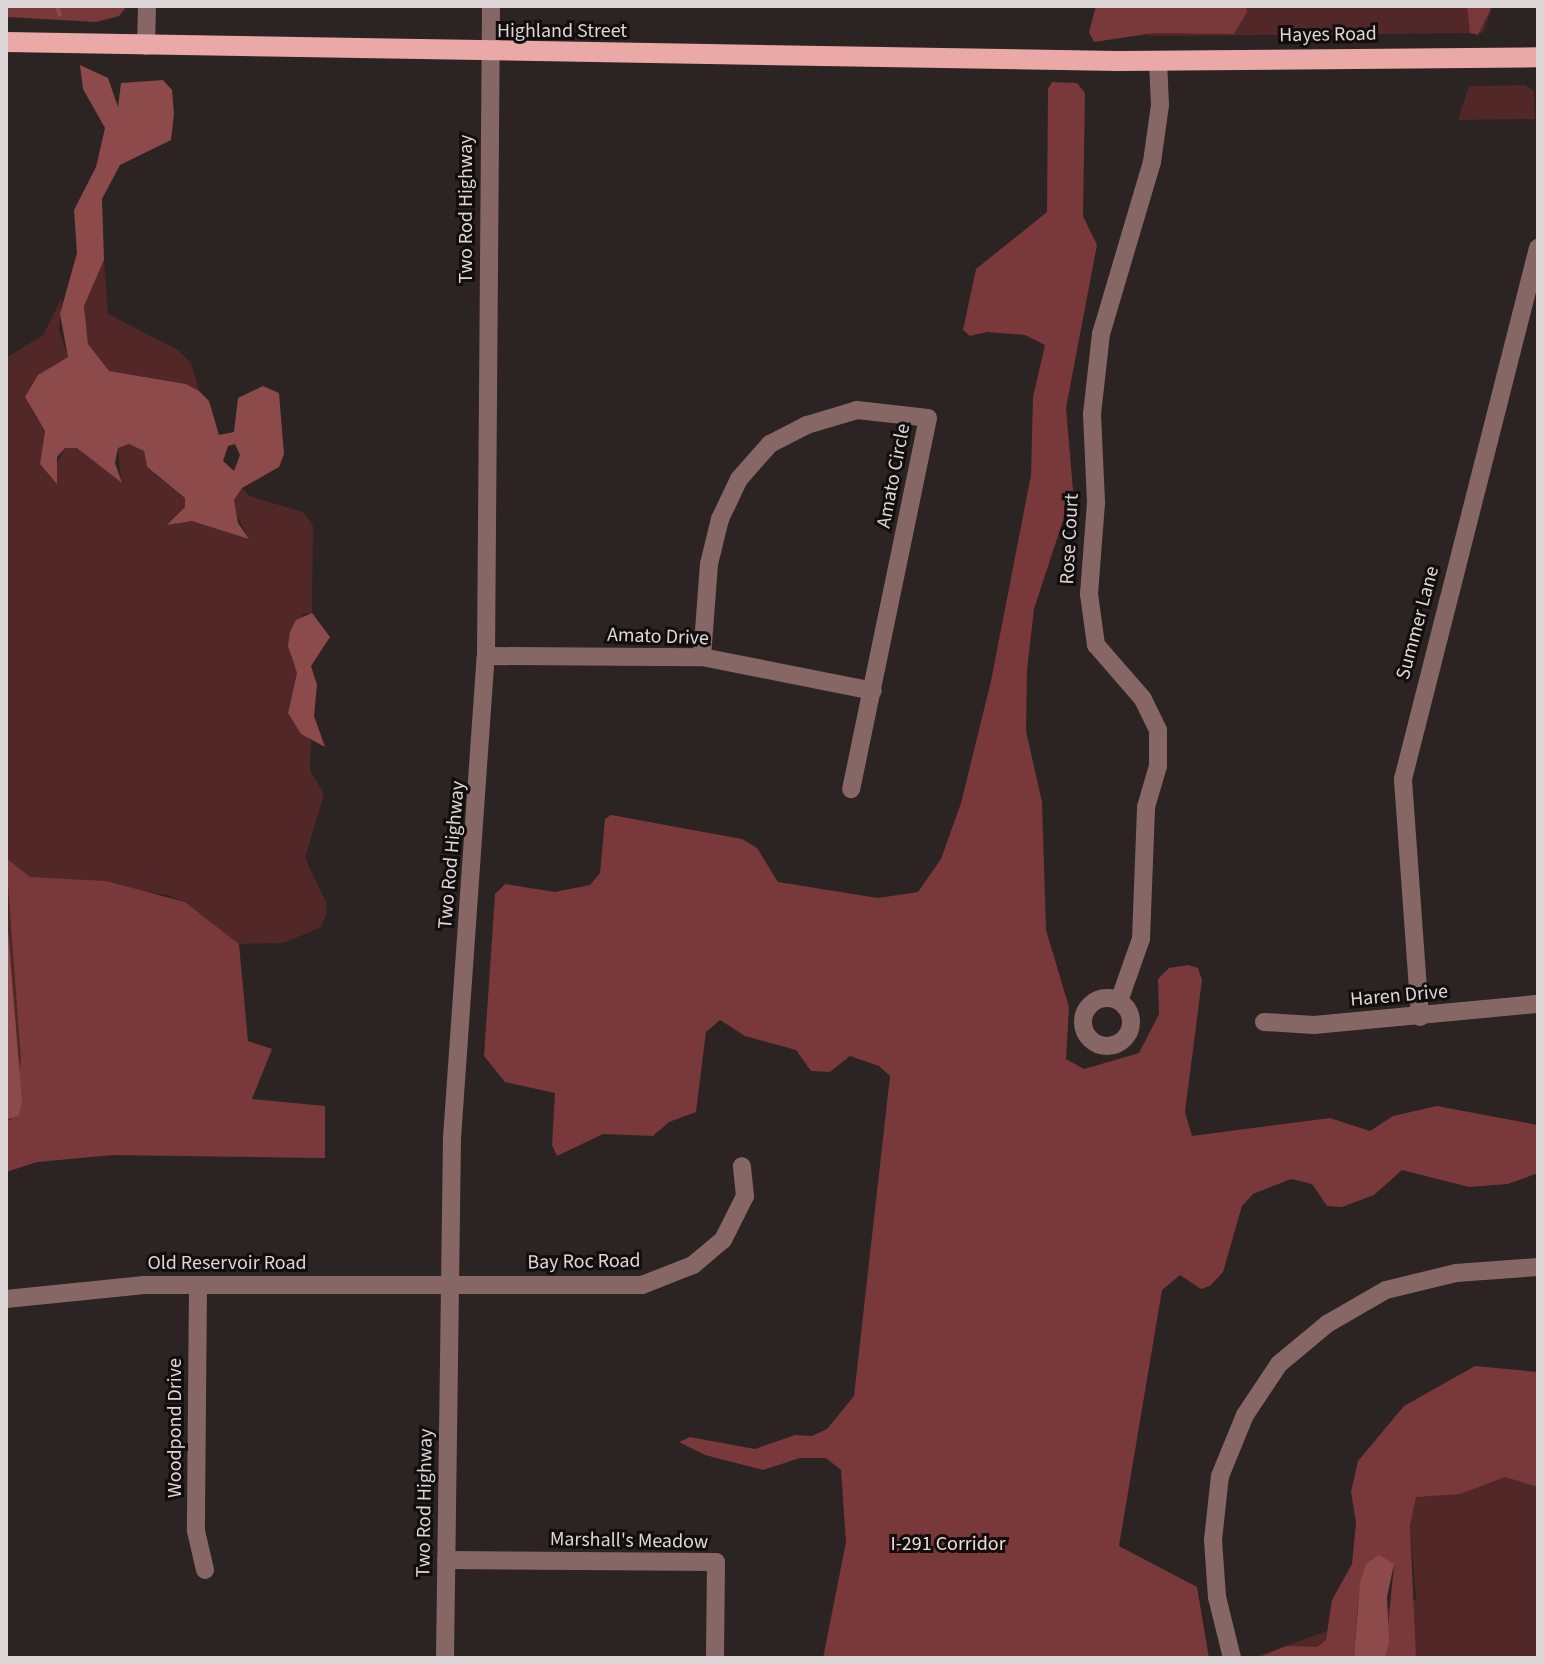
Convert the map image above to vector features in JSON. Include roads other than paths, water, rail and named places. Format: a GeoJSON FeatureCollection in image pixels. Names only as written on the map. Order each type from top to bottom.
{"type":"FeatureCollection","features":[{"type":"Feature","properties":{"kind":"main road","name":"Highland Street"},"geometry":{"type":"LineString","coordinates":[[6,42],[490,54],[1118,61]]}},
{"type":"Feature","properties":{"kind":"main road","name":"Hayes Road"},"geometry":{"type":"LineString","coordinates":[[1118,61],[1538,57]]}},
{"type":"Feature","properties":{"kind":"street"},"geometry":{"type":"LineString","coordinates":[[146,46],[147,6]]}},
{"type":"Feature","properties":{"kind":"street","name":"Two Rod Highway"},"geometry":{"type":"LineString","coordinates":[[445,1658],[449,1284],[458,1042],[480,793],[486,656],[491,6]]}},
{"type":"Feature","properties":{"kind":"street","name":"Rose Court"},"geometry":{"type":"LineString","coordinates":[[1119,1001],[1141,939],[1146,807],[1158,766],[1158,730],[1143,699],[1096,645],[1089,594],[1096,502],[1092,414],[1101,334],[1152,162],[1160,105],[1158,61]]}},
{"type":"Feature","properties":{"kind":"street","name":"Summer Lane"},"geometry":{"type":"LineString","coordinates":[[1420,1017],[1403,779],[1532,313],[1538,248]]}},
{"type":"Feature","properties":{"kind":"street","name":"Amato Circle"},"geometry":{"type":"LineString","coordinates":[[702,657],[709,564],[720,519],[739,479],[770,444],[807,425],[857,410],[897,411],[928,418],[851,789]]}},
{"type":"Feature","properties":{"kind":"street","name":"Amato Drive"},"geometry":{"type":"LineString","coordinates":[[486,656],[702,657],[873,691]]}},
{"type":"Feature","properties":{"kind":"street","name":"Haren Drive"},"geometry":{"type":"LineString","coordinates":[[1264,1022],[1314,1025],[1538,1004]]}},
{"type":"Feature","properties":{"kind":"street","name":"Bay Roc Road"},"geometry":{"type":"LineString","coordinates":[[449,1284],[625,1286],[660,1281],[693,1265],[728,1232],[745,1196],[742,1166]]}},
{"type":"Feature","properties":{"kind":"street"},"geometry":{"type":"LineString","coordinates":[[1232,1658],[1217,1597],[1213,1540],[1220,1476],[1245,1415],[1279,1364],[1327,1324],[1386,1290],[1456,1273],[1538,1267]]}},
{"type":"Feature","properties":{"kind":"street","name":"Old Reservoir Road"},"geometry":{"type":"LineString","coordinates":[[6,1299],[79,1288],[449,1284]]}},
{"type":"Feature","properties":{"kind":"street","name":"Woodpond Drive"},"geometry":{"type":"LineString","coordinates":[[198,1286],[196,1531],[205,1570]]}},
{"type":"Feature","properties":{"kind":"street","name":"Marshall's Meadow"},"geometry":{"type":"LineString","coordinates":[[446,1560],[716,1562],[715,1658]]}},
{"type":"Feature","properties":{"kind":"waterway"},"geometry":{"type":"LineString","coordinates":[[57,6],[60,15]]}},
{"type":"Feature","properties":{"kind":"park label","name":"I-291 Corridor"},"geometry":{"type":"Point","coordinates":[948,1544]}}]}
